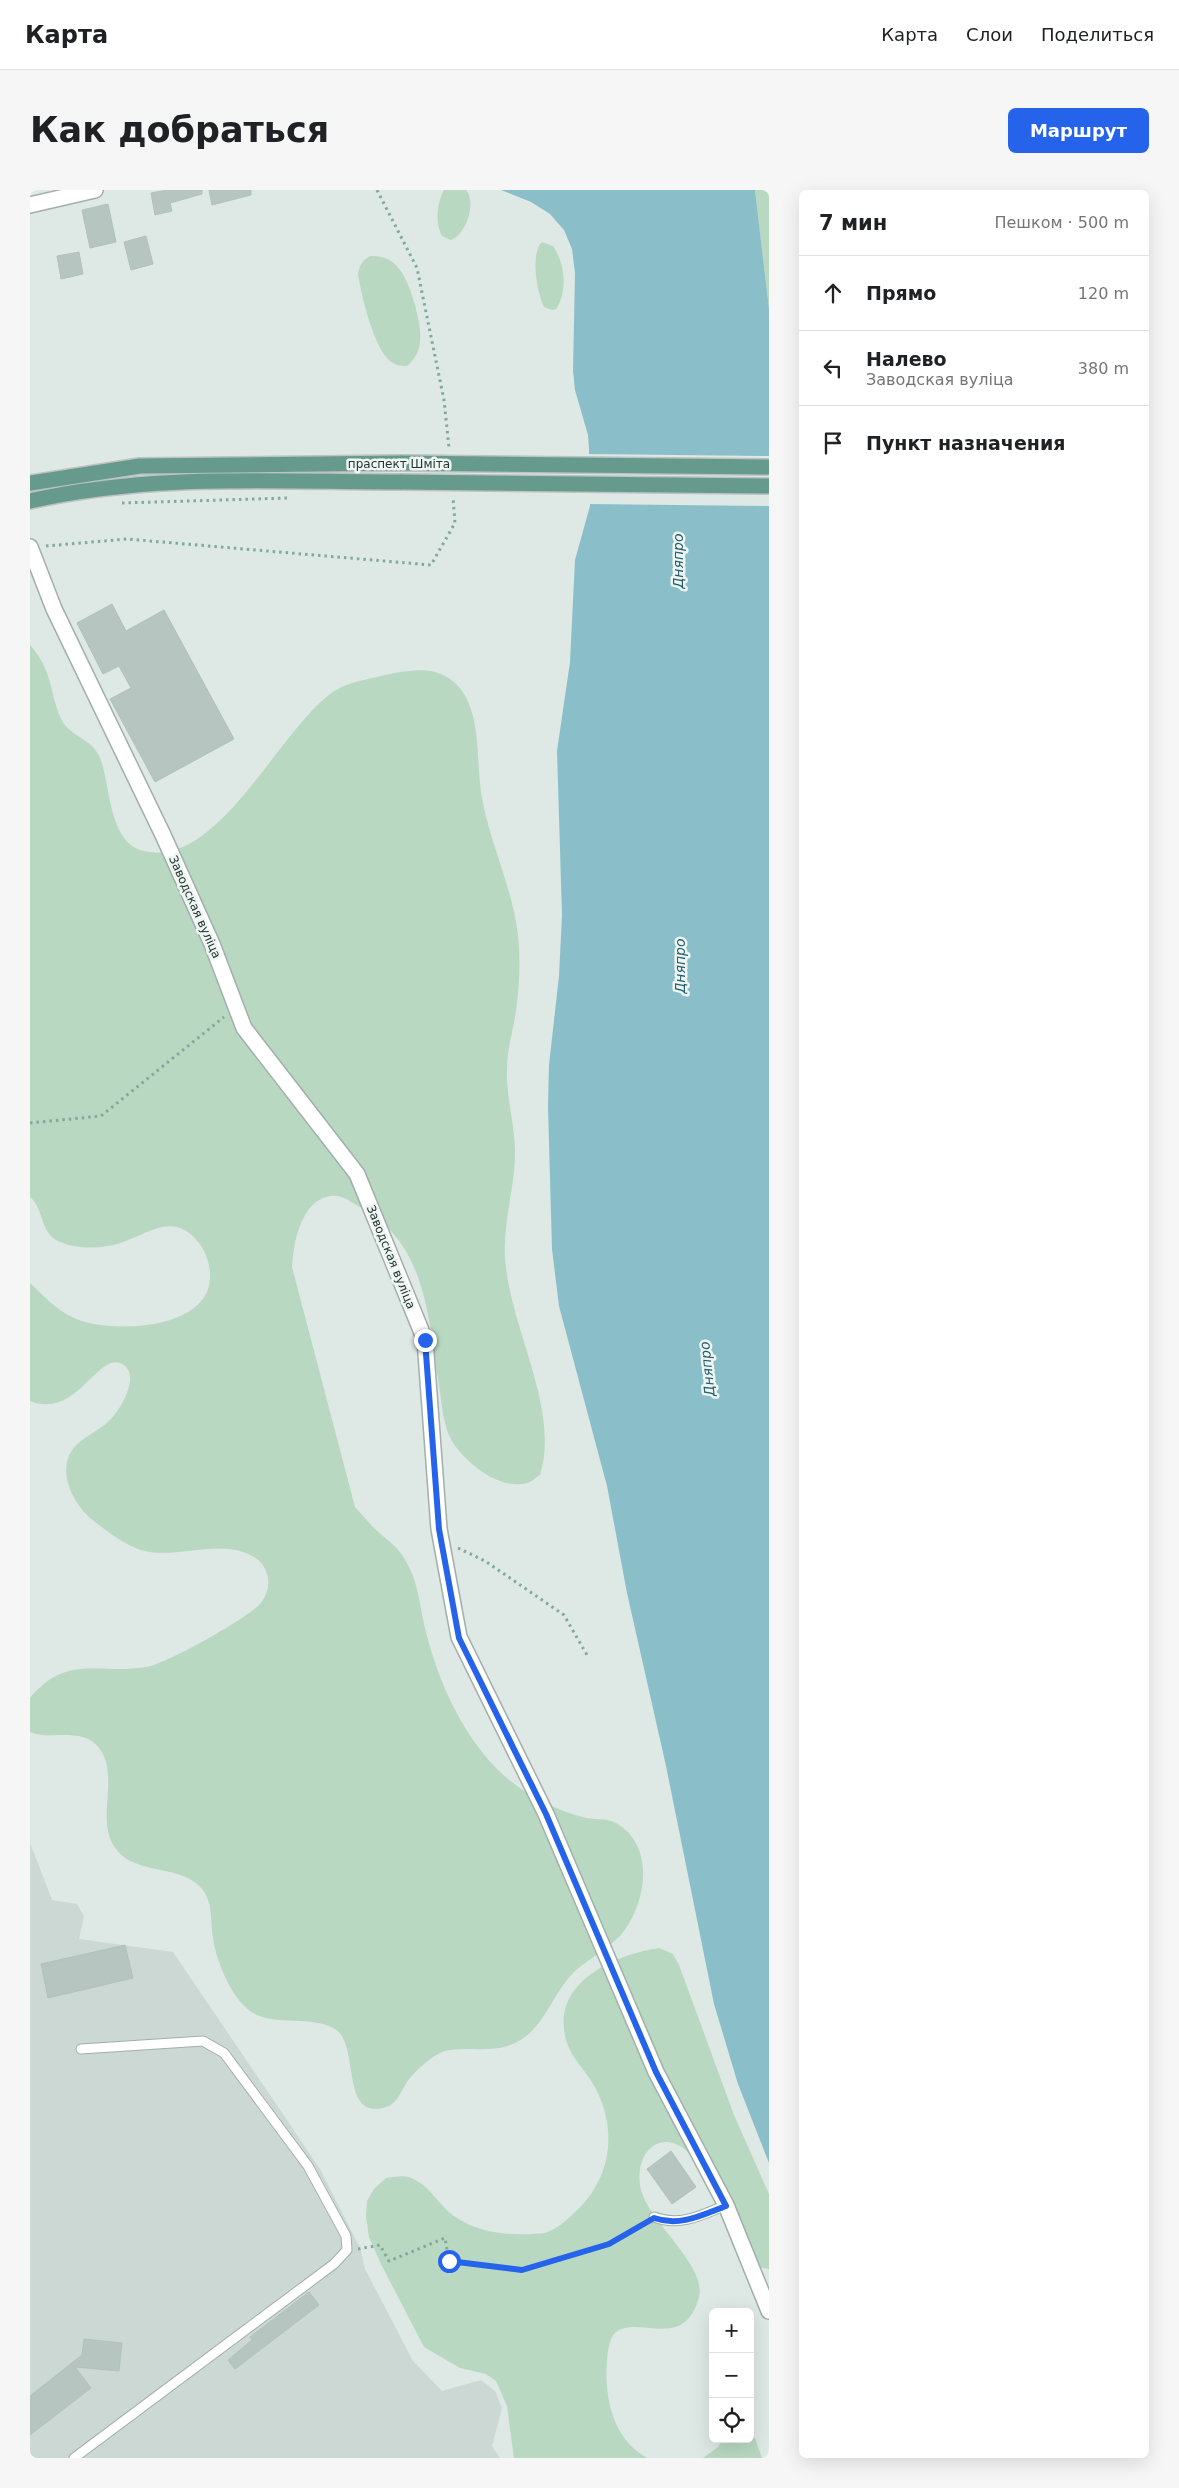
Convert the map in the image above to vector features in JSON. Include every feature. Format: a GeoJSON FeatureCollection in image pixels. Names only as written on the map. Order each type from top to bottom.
{"type":"FeatureCollection","features":[{"type":"Feature","properties":{"kind":"main road","name":"праспект Шміта"},"geometry":{"type":"LineString","coordinates":[[30,483],[140,466],[402,463],[769,467]]}},
{"type":"Feature","properties":{"kind":"main road","name":"праспект Шміта"},"geometry":{"type":"LineString","coordinates":[[30,501],[57,495],[178,482],[402,482],[769,486]]}},
{"type":"Feature","properties":{"kind":"street"},"geometry":{"type":"LineString","coordinates":[[30,205],[95,190]]}},
{"type":"Feature","properties":{"kind":"street","name":"Заводская вуліца"},"geometry":{"type":"LineString","coordinates":[[30,548],[54,609],[163,835],[212,944],[244,1028],[357,1174],[425,1340],[439,1529],[459,1638],[546,1814],[656,2072],[726,2206],[769,2310]]}},
{"type":"Feature","properties":{"kind":"lane"},"geometry":{"type":"LineString","coordinates":[[74,2458],[334,2264],[347,2250],[346,2236],[308,2166],[224,2053],[203,2041],[81,2049]]}},
{"type":"Feature","properties":{"kind":"lane"},"geometry":{"type":"LineString","coordinates":[[654,2218],[664,2221],[686,2221],[726,2206]]}},
{"type":"Feature","properties":{"kind":"path"},"geometry":{"type":"LineString","coordinates":[[120,504],[295,498]]}},
{"type":"Feature","properties":{"kind":"path"},"geometry":{"type":"LineString","coordinates":[[30,1123],[101,1116],[236,1007]]}},
{"type":"Feature","properties":{"kind":"path"},"geometry":{"type":"LineString","coordinates":[[443,1550],[458,1548],[485,1561],[564,1615],[587,1655]]}},
{"type":"Feature","properties":{"kind":"path"},"geometry":{"type":"LineString","coordinates":[[347,2250],[380,2245],[389,2261],[445,2238],[449,2261],[522,2270],[609,2244],[654,2218]]}},
{"type":"Feature","properties":{"kind":"shaded area"},"geometry":{"type":"Polygon","coordinates":[[[30,1843],[52,1900],[77,1904],[84,1916],[79,1939],[173,1952],[320,2169],[360,2248],[365,2269],[413,2361],[442,2391],[481,2380],[495,2391],[502,2408],[492,2446],[500,2458],[30,2458],[30,1843]]]}},
{"type":"Feature","properties":{"kind":"green space"},"geometry":{"type":"Polygon","coordinates":[[[444,190],[466,190],[470,202],[470,210],[465,225],[461,232],[451,240],[442,236],[438,225],[438,207],[444,190]]]}},
{"type":"Feature","properties":{"kind":"green space"},"geometry":{"type":"Polygon","coordinates":[[[755,190],[769,190],[769,309],[755,190]]]}},
{"type":"Feature","properties":{"kind":"green space"},"geometry":{"type":"Polygon","coordinates":[[[542,242],[553,246],[560,260],[564,277],[560,302],[556,309],[552,310],[544,307],[537,284],[536,255],[538,247],[542,242]]]}},
{"type":"Feature","properties":{"kind":"green space"},"geometry":{"type":"Polygon","coordinates":[[[371,256],[381,257],[396,265],[406,279],[415,305],[420,329],[420,345],[413,360],[407,366],[393,363],[389,360],[383,353],[373,333],[358,274],[362,263],[371,256]]]}},
{"type":"Feature","properties":{"kind":"green space"},"geometry":{"type":"Polygon","coordinates":[[[30,645],[45,667],[56,707],[64,724],[93,747],[100,758],[113,812],[123,837],[132,846],[144,851],[172,851],[198,838],[223,817],[248,790],[315,707],[336,690],[347,685],[366,679],[403,672],[423,670],[435,672],[451,680],[462,691],[470,706],[477,740],[479,776],[485,812],[513,907],[519,947],[518,995],[507,1062],[515,1162],[506,1229],[505,1256],[508,1283],[532,1367],[544,1423],[545,1449],[540,1475],[529,1482],[517,1484],[506,1483],[496,1479],[468,1460],[450,1438],[443,1416],[429,1322],[419,1280],[411,1260],[400,1242],[382,1222],[343,1197],[332,1196],[317,1201],[309,1209],[298,1230],[292,1267],[355,1507],[398,1550],[409,1567],[417,1588],[424,1624],[435,1663],[460,1720],[483,1754],[506,1777],[527,1793],[563,1811],[587,1818],[616,1823],[637,1844],[643,1872],[639,1902],[626,1928],[609,1946],[575,1971],[530,2033],[520,2041],[499,2048],[455,2050],[440,2053],[431,2058],[418,2070],[392,2104],[383,2108],[370,2108],[361,2102],[352,2078],[347,2049],[342,2037],[335,2029],[316,2022],[264,2018],[247,2009],[240,2001],[222,1969],[213,1938],[209,1902],[197,1884],[178,1874],[133,1862],[116,1849],[107,1825],[108,1772],[105,1759],[99,1748],[92,1741],[84,1737],[30,1732],[30,1698],[44,1684],[57,1675],[84,1669],[146,1667],[170,1658],[223,1630],[252,1611],[260,1604],[267,1593],[268,1578],[260,1562],[244,1552],[215,1549],[155,1553],[141,1550],[110,1533],[80,1507],[74,1498],[67,1478],[68,1458],[77,1445],[115,1415],[128,1391],[130,1374],[127,1368],[120,1363],[111,1363],[73,1395],[60,1401],[46,1404],[30,1401],[30,1283],[56,1307],[74,1318],[110,1326],[132,1326],[154,1324],[175,1318],[193,1309],[205,1296],[210,1278],[210,1269],[208,1260],[199,1243],[189,1233],[169,1226],[149,1231],[110,1246],[88,1248],[60,1242],[53,1238],[45,1227],[35,1202],[30,1197],[30,645]]]}},
{"type":"Feature","properties":{"kind":"green space"},"geometry":{"type":"Polygon","coordinates":[[[659,1948],[673,1954],[679,1965],[734,2115],[769,2194],[769,2269],[757,2267],[692,2156],[671,2142],[661,2143],[652,2147],[641,2164],[639,2176],[641,2190],[646,2203],[694,2272],[699,2285],[699,2297],[692,2314],[682,2324],[671,2328],[659,2329],[623,2328],[612,2336],[610,2342],[606,2373],[609,2402],[613,2415],[618,2428],[626,2440],[635,2450],[647,2458],[514,2458],[507,2406],[496,2381],[486,2374],[460,2368],[424,2347],[369,2237],[366,2216],[367,2201],[374,2189],[386,2178],[403,2176],[422,2184],[448,2211],[463,2222],[492,2232],[512,2234],[546,2233],[568,2219],[596,2186],[603,2170],[608,2136],[606,2118],[601,2101],[593,2084],[572,2054],[567,2043],[564,2022],[567,2004],[576,1989],[589,1976],[605,1966],[641,1952],[659,1948]]]}},
{"type":"Feature","properties":{"kind":"green space"},"geometry":{"type":"Polygon","coordinates":[[[754,2437],[762,2458],[703,2458],[720,2443],[754,2443],[754,2437]]]}},
{"type":"Feature","properties":{"kind":"water","name":"Дняпро"},"geometry":{"type":"Polygon","coordinates":[[[501,190],[755,190],[769,309],[769,2163],[738,2084],[714,2004],[666,1766],[627,1593],[607,1486],[559,1306],[552,1249],[548,1107],[549,1065],[559,976],[562,915],[557,751],[570,662],[575,560],[590,506],[589,449],[588,435],[575,390],[573,371],[575,273],[572,249],[564,230],[550,214],[531,202],[501,190]]]}},
{"type":"Feature","properties":{"kind":"pier"},"geometry":{"type":"Polygon","coordinates":[[[586,454],[769,456],[769,506],[587,504],[586,454]]]}},
{"type":"Feature","properties":{"kind":"building"},"geometry":{"type":"Polygon","coordinates":[[[167,190],[202,190],[202,194],[170,203],[172,211],[155,215],[151,193],[167,190]]]}},
{"type":"Feature","properties":{"kind":"building"},"geometry":{"type":"Polygon","coordinates":[[[209,190],[251,190],[251,195],[212,205],[209,190]]]}},
{"type":"Feature","properties":{"kind":"building"},"geometry":{"type":"Polygon","coordinates":[[[108,204],[116,242],[90,248],[82,210],[108,204]]]}},
{"type":"Feature","properties":{"kind":"building"},"geometry":{"type":"Polygon","coordinates":[[[146,236],[153,264],[131,270],[124,242],[146,236]]]}},
{"type":"Feature","properties":{"kind":"building"},"geometry":{"type":"Polygon","coordinates":[[[79,252],[83,274],[61,279],[57,256],[79,252]]]}},
{"type":"Feature","properties":{"kind":"building"},"geometry":{"type":"Polygon","coordinates":[[[112,604],[126,631],[164,610],[234,739],[155,782],[110,699],[131,688],[119,666],[103,674],[77,623],[112,604]]]}},
{"type":"Feature","properties":{"kind":"building"},"geometry":{"type":"Polygon","coordinates":[[[125,1945],[133,1978],[48,1998],[41,1964],[125,1945]]]}},
{"type":"Feature","properties":{"kind":"building"},"geometry":{"type":"Polygon","coordinates":[[[671,2151],[696,2187],[672,2204],[647,2169],[671,2151]]]}},
{"type":"Feature","properties":{"kind":"building"},"geometry":{"type":"Polygon","coordinates":[[[309,2292],[319,2305],[235,2369],[228,2360],[252,2340],[250,2337],[309,2292]]]}},
{"type":"Feature","properties":{"kind":"building"},"geometry":{"type":"Polygon","coordinates":[[[84,2339],[122,2343],[119,2371],[75,2367],[91,2388],[30,2435],[30,2396],[82,2355],[84,2339]]]}},
{"type":"Feature","properties":{"kind":"route"},"geometry":{"type":"LineString","coordinates":[[425,1340],[439,1529],[459,1638],[546,1814],[656,2072],[726,2206],[686,2221],[664,2221],[654,2218],[609,2244],[522,2270],[449,2261]]}}]}
